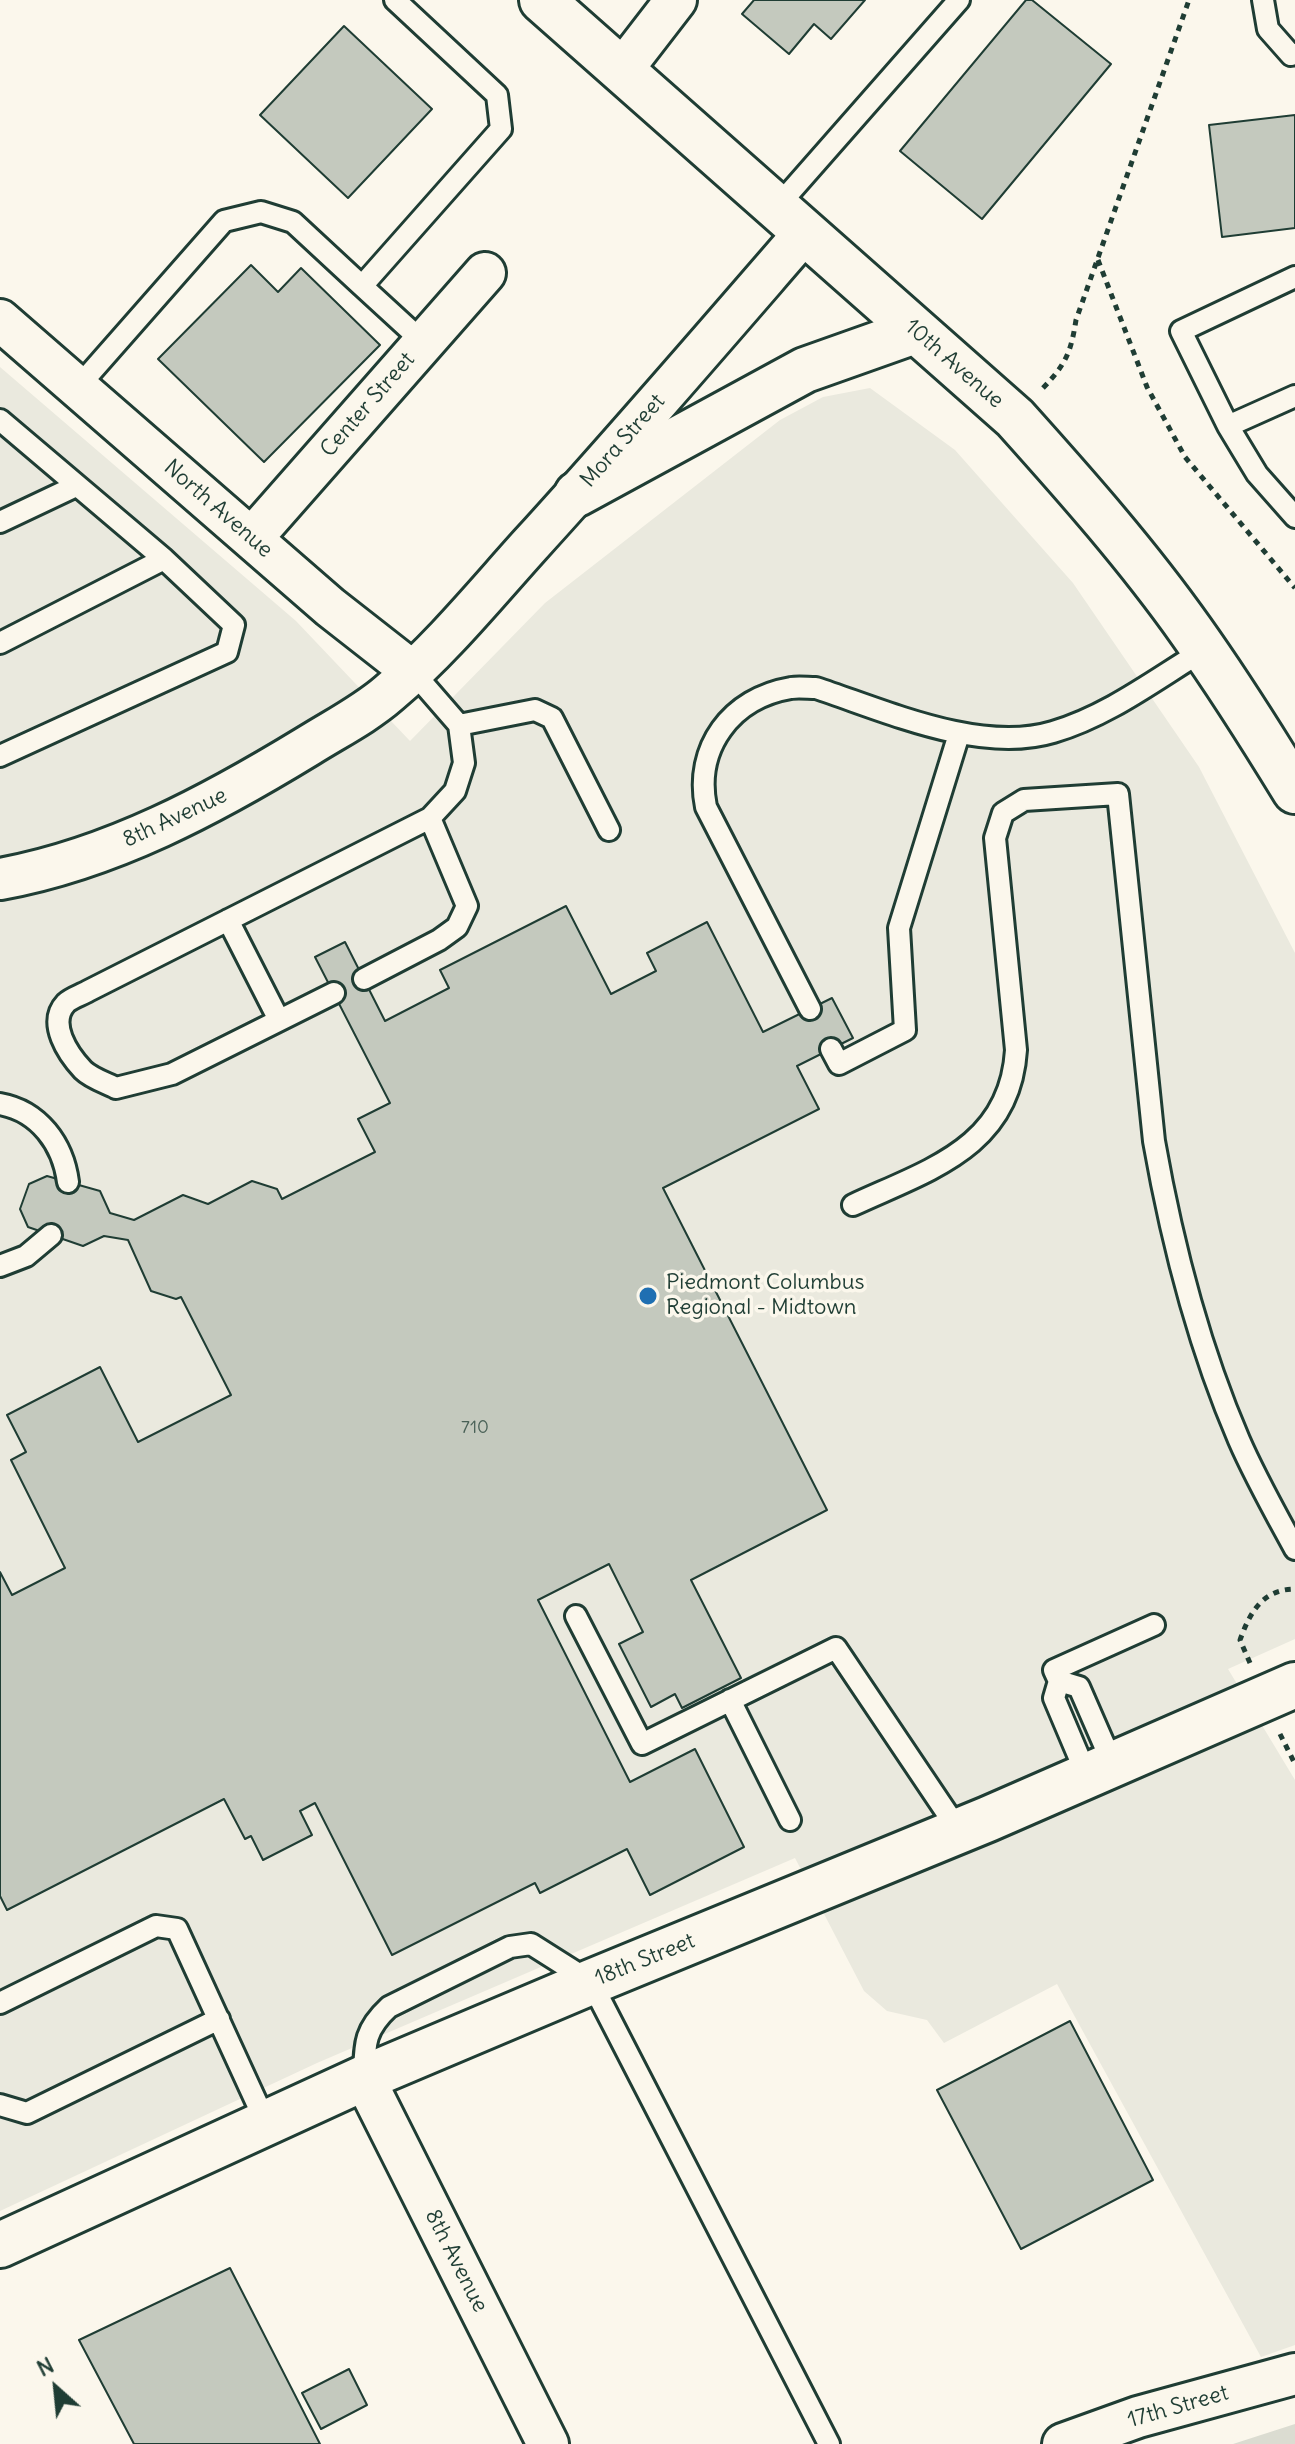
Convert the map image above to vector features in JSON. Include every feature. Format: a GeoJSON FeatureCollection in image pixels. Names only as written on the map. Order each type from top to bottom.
{"type":"FeatureCollection","features":[{"type":"Feature","properties":{"kind":"main road","name":"10th Avenue"},"geometry":{"type":"LineString","coordinates":[[542,0],[1015,418],[1084,495],[1191,630],[1295,791]]}},
{"type":"Feature","properties":{"kind":"main road"},"geometry":{"type":"LineString","coordinates":[[577,494],[805,370],[915,331]]}},
{"type":"Feature","properties":{"kind":"main road","name":"18th Street"},"geometry":{"type":"LineString","coordinates":[[0,2245],[364,2078],[959,1831],[1295,1685]]}},
{"type":"Feature","properties":{"kind":"street"},"geometry":{"type":"LineString","coordinates":[[622,70],[676,0]]}},
{"type":"Feature","properties":{"kind":"street","name":"Mora Street"},"geometry":{"type":"LineString","coordinates":[[338,728],[412,671],[577,494],[791,219]]}},
{"type":"Feature","properties":{"kind":"street","name":"Center Street"},"geometry":{"type":"LineString","coordinates":[[252,538],[485,273]]}},
{"type":"Feature","properties":{"kind":"street","name":"North Avenue"},"geometry":{"type":"LineString","coordinates":[[0,320],[330,607],[412,671]]}},
{"type":"Feature","properties":{"kind":"street","name":"8th Avenue"},"geometry":{"type":"LineString","coordinates":[[0,879],[33,873],[93,855],[181,817],[244,786],[338,728]]}},
{"type":"Feature","properties":{"kind":"street","name":"8th Avenue"},"geometry":{"type":"LineString","coordinates":[[364,2078],[548,2444]]}},
{"type":"Feature","properties":{"kind":"street","name":"17th Street"},"geometry":{"type":"LineString","coordinates":[[1063,2444],[1138,2417],[1295,2374]]}},
{"type":"Feature","properties":{"kind":"lane"},"geometry":{"type":"LineString","coordinates":[[362,286],[501,129],[497,95],[395,0]]}},
{"type":"Feature","properties":{"kind":"lane"},"geometry":{"type":"LineString","coordinates":[[791,219],[959,0]]}},
{"type":"Feature","properties":{"kind":"lane"},"geometry":{"type":"LineString","coordinates":[[1263,0],[1268,29],[1291,55],[1295,54]]}},
{"type":"Feature","properties":{"kind":"lane"},"geometry":{"type":"LineString","coordinates":[[78,387],[224,221],[261,212],[293,222],[423,342]]}},
{"type":"Feature","properties":{"kind":"lane"},"geometry":{"type":"LineString","coordinates":[[1293,512],[1257,474],[1228,426],[1181,331],[1295,277]]}},
{"type":"Feature","properties":{"kind":"lane"},"geometry":{"type":"LineString","coordinates":[[1228,426],[1295,396]]}},
{"type":"Feature","properties":{"kind":"lane"},"geometry":{"type":"LineString","coordinates":[[0,420],[164,559],[234,625],[227,652],[0,756]]}},
{"type":"Feature","properties":{"kind":"lane"},"geometry":{"type":"LineString","coordinates":[[0,522],[76,486]]}},
{"type":"Feature","properties":{"kind":"lane"},"geometry":{"type":"LineString","coordinates":[[0,643],[164,559]]}},
{"type":"Feature","properties":{"kind":"lane"},"geometry":{"type":"LineString","coordinates":[[810,1009],[706,807],[702,785],[711,744],[740,711],[762,697],[791,688],[816,688],[959,734],[1000,739],[1051,733],[1102,712],[1204,650]]}},
{"type":"Feature","properties":{"kind":"lane"},"geometry":{"type":"LineString","coordinates":[[334,993],[172,1074],[116,1088],[84,1072],[59,1031],[58,1017],[66,1003],[430,818],[455,791],[464,763],[459,725],[412,671]]}},
{"type":"Feature","properties":{"kind":"lane"},"geometry":{"type":"LineString","coordinates":[[459,725],[535,710],[552,718],[609,830]]}},
{"type":"Feature","properties":{"kind":"lane"},"geometry":{"type":"LineString","coordinates":[[831,1049],[839,1064],[905,1030],[899,928],[959,734]]}},
{"type":"Feature","properties":{"kind":"lane"},"geometry":{"type":"LineString","coordinates":[[853,1205],[950,1160],[975,1141],[1006,1096],[1014,1072],[1016,1050],[995,838],[1003,813],[1024,800],[1118,794],[1154,1141],[1181,1270],[1240,1441],[1295,1549]]}},
{"type":"Feature","properties":{"kind":"lane"},"geometry":{"type":"LineString","coordinates":[[364,979],[439,940],[457,927],[467,906],[430,818]]}},
{"type":"Feature","properties":{"kind":"lane"},"geometry":{"type":"LineString","coordinates":[[228,920],[279,1020]]}},
{"type":"Feature","properties":{"kind":"lane"},"geometry":{"type":"LineString","coordinates":[[0,1104],[29,1115],[43,1126],[63,1158],[68,1182]]}},
{"type":"Feature","properties":{"kind":"lane"},"geometry":{"type":"LineString","coordinates":[[0,1266],[26,1256],[51,1235]]}},
{"type":"Feature","properties":{"kind":"lane"},"geometry":{"type":"LineString","coordinates":[[576,1616],[642,1744],[836,1648],[959,1831]]}},
{"type":"Feature","properties":{"kind":"lane"},"geometry":{"type":"LineString","coordinates":[[1100,1770],[1054,1698],[1059,1681],[1054,1670],[1154,1625]]}},
{"type":"Feature","properties":{"kind":"lane"},"geometry":{"type":"LineString","coordinates":[[1059,1681],[1079,1687],[1100,1770]]}},
{"type":"Feature","properties":{"kind":"lane"},"geometry":{"type":"LineString","coordinates":[[730,1700],[790,1820]]}},
{"type":"Feature","properties":{"kind":"lane"},"geometry":{"type":"LineString","coordinates":[[0,2003],[156,1926],[177,1929],[266,2123]]}},
{"type":"Feature","properties":{"kind":"lane"},"geometry":{"type":"LineString","coordinates":[[364,2078],[366,2041],[375,2020],[389,2007],[510,1947],[531,1944],[591,1982],[829,2444]]}},
{"type":"Feature","properties":{"kind":"lane"},"geometry":{"type":"LineString","coordinates":[[0,2105],[27,2113],[219,2019]]}},
{"type":"Feature","properties":{"kind":"path"},"geometry":{"type":"LineString","coordinates":[[1015,418],[1058,372],[1072,347],[1076,320],[1189,0]]}},
{"type":"Feature","properties":{"kind":"path"},"geometry":{"type":"LineString","coordinates":[[1098,259],[1147,387],[1185,457],[1295,588]]}},
{"type":"Feature","properties":{"kind":"path"},"geometry":{"type":"LineString","coordinates":[[1254,1673],[1240,1640],[1249,1616],[1266,1595],[1295,1589]]}},
{"type":"Feature","properties":{"kind":"path"},"geometry":{"type":"LineString","coordinates":[[1278,1729],[1295,1764]]}},
{"type":"Feature","properties":{"kind":"shaded area","name":"Piedmont Columbus Regional - Midtown"},"geometry":{"type":"Polygon","coordinates":[[[0,367],[296,621],[410,741],[545,603],[780,420],[823,397],[870,388],[955,450],[1073,583],[1199,767],[1295,953],[1295,1639],[1228,1669],[1295,1780],[1295,2345],[1261,2357],[1057,1984],[944,2043],[927,2020],[887,2011],[864,1991],[795,1858],[317,2063],[0,2211],[0,367]]]}},
{"type":"Feature","properties":{"kind":"shaded area"},"geometry":{"type":"Polygon","coordinates":[[[1295,2424],[1295,2444],[1233,2444],[1295,2424]]]}},
{"type":"Feature","properties":{"kind":"building"},"geometry":{"type":"Polygon","coordinates":[[[754,0],[865,0],[831,39],[814,24],[789,54],[742,14],[754,0]]]}},
{"type":"Feature","properties":{"kind":"building"},"geometry":{"type":"Polygon","coordinates":[[[1026,0],[1032,0],[1111,64],[982,219],[900,151],[1026,0]]]}},
{"type":"Feature","properties":{"kind":"building"},"geometry":{"type":"Polygon","coordinates":[[[344,26],[432,109],[348,198],[260,115],[344,26]]]}},
{"type":"Feature","properties":{"kind":"building"},"geometry":{"type":"Polygon","coordinates":[[[1295,115],[1295,228],[1222,237],[1209,125],[1295,115]]]}},
{"type":"Feature","properties":{"kind":"building"},"geometry":{"type":"Polygon","coordinates":[[[251,265],[278,292],[301,268],[380,345],[264,462],[158,359],[251,265]]]}},
{"type":"Feature","properties":{"kind":"building"},"geometry":{"type":"Polygon","coordinates":[[[566,906],[611,994],[656,971],[647,953],[707,922],[763,1032],[832,998],[853,1038],[797,1066],[819,1109],[663,1188],[827,1510],[691,1580],[741,1678],[682,1708],[675,1694],[651,1707],[619,1644],[643,1632],[609,1564],[538,1600],[630,1782],[695,1749],[744,1847],[650,1895],[627,1849],[540,1893],[535,1883],[392,1955],[315,1803],[300,1811],[312,1835],[263,1860],[251,1836],[245,1839],[224,1799],[7,1910],[0,1896],[0,1572],[12,1595],[65,1568],[11,1460],[26,1452],[7,1415],[100,1367],[138,1442],[231,1395],[181,1297],[176,1299],[151,1291],[128,1240],[104,1236],[83,1246],[28,1227],[20,1209],[29,1184],[47,1176],[100,1191],[110,1213],[134,1220],[183,1195],[208,1204],[252,1181],[277,1189],[282,1199],[375,1152],[358,1119],[390,1103],[315,957],[345,942],[385,1021],[449,988],[440,970],[566,906]]]}},
{"type":"Feature","properties":{"kind":"building"},"geometry":{"type":"Polygon","coordinates":[[[1070,2021],[1153,2180],[1021,2249],[937,2090],[1070,2021]]]}},
{"type":"Feature","properties":{"kind":"building"},"geometry":{"type":"Polygon","coordinates":[[[230,2268],[320,2444],[134,2444],[79,2340],[230,2268]]]}},
{"type":"Feature","properties":{"kind":"building"},"geometry":{"type":"Polygon","coordinates":[[[349,2369],[367,2405],[321,2429],[302,2393],[349,2369]]]}},
{"type":"Feature","properties":{"kind":"place","name":"Piedmont Columbus Regional - Midtown"},"geometry":{"type":"Point","coordinates":[648,1296]}}]}
